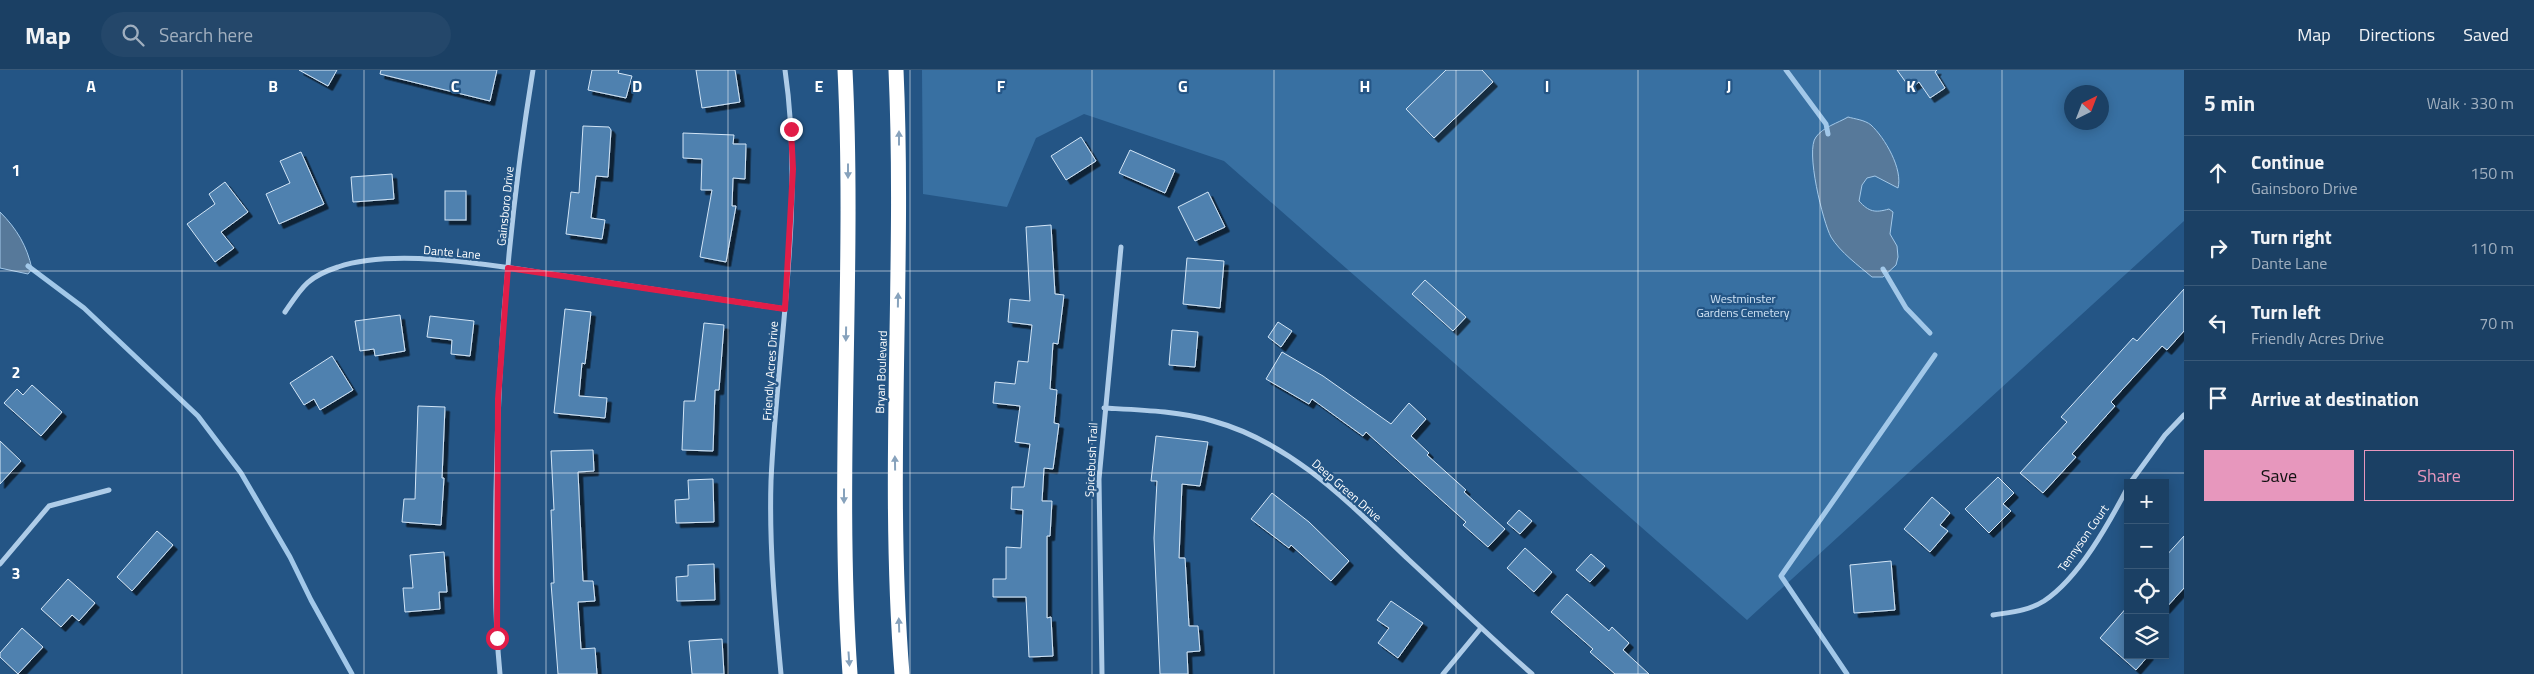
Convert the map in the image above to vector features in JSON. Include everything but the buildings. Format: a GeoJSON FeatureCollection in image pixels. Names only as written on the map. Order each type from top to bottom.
{"type":"FeatureCollection","features":[{"type":"Feature","properties":{"kind":"highway"},"geometry":{"type":"LineString","coordinates":[[845,70],[849,236],[844,531],[850,674]]}},
{"type":"Feature","properties":{"kind":"highway","name":"Bryan Boulevard"},"geometry":{"type":"LineString","coordinates":[[896,70],[899,195],[894,436],[902,674]]}},
{"type":"Feature","properties":{"kind":"street","name":"Gainsboro Drive"},"geometry":{"type":"LineString","coordinates":[[500,674],[497,638],[496,548],[498,399],[508,268],[522,134],[532,70]]}},
{"type":"Feature","properties":{"kind":"street","name":"Friendly Acres Drive"},"geometry":{"type":"LineString","coordinates":[[781,674],[772,574],[772,481],[793,169],[785,70]]}},
{"type":"Feature","properties":{"kind":"street","name":"Spicebush Trail"},"geometry":{"type":"LineString","coordinates":[[1102,674],[1099,479],[1104,408],[1121,247]]}},
{"type":"Feature","properties":{"kind":"street","name":"Dante Lane"},"geometry":{"type":"LineString","coordinates":[[285,312],[306,282],[337,267],[362,260],[425,259],[508,268],[785,309]]}},
{"type":"Feature","properties":{"kind":"street","name":"Deep Green Drive"},"geometry":{"type":"LineString","coordinates":[[1104,408],[1156,410],[1214,421],[1261,440],[1296,460],[1338,492],[1532,674]]}},
{"type":"Feature","properties":{"kind":"street"},"geometry":{"type":"LineString","coordinates":[[2133,479],[2165,435],[2184,415]]}},
{"type":"Feature","properties":{"kind":"street"},"geometry":{"type":"LineString","coordinates":[[0,564],[49,506],[109,490]]}},
{"type":"Feature","properties":{"kind":"street","name":"Tennyson Court"},"geometry":{"type":"LineString","coordinates":[[1993,615],[2023,610],[2045,600],[2073,574],[2103,530],[2124,494]]}},
{"type":"Feature","properties":{"kind":"street"},"geometry":{"type":"LineString","coordinates":[[1443,674],[1481,628]]}},
{"type":"Feature","properties":{"kind":"green space","name":"Westminster Gardens Cemetery"},"geometry":{"type":"Polygon","coordinates":[[[922,70],[2184,70],[2184,221],[1747,620],[1224,161],[1084,114],[1036,138],[1007,207],[923,194],[922,70]]]}},
{"type":"Feature","properties":{"kind":"shaded area"},"geometry":{"type":"Polygon","coordinates":[[[1848,117],[1871,125],[1892,154],[1898,172],[1898,188],[1875,176],[1867,178],[1862,185],[1859,201],[1872,211],[1889,209],[1893,212],[1890,234],[1897,246],[1898,257],[1896,265],[1883,277],[1872,277],[1839,248],[1828,229],[1816,186],[1813,144],[1816,137],[1823,130],[1848,117]]]}},
{"type":"Feature","properties":{"kind":"shaded area"},"geometry":{"type":"Polygon","coordinates":[[[0,212],[16,231],[24,245],[32,269],[28,274],[0,268],[0,212]]]}},
{"type":"Feature","properties":{"kind":"waterway"},"geometry":{"type":"LineString","coordinates":[[1786,70],[1826,124],[1828,134]]}},
{"type":"Feature","properties":{"kind":"waterway"},"geometry":{"type":"LineString","coordinates":[[28,266],[84,308],[198,416],[241,473],[290,557],[311,600],[352,674]]}},
{"type":"Feature","properties":{"kind":"waterway"},"geometry":{"type":"LineString","coordinates":[[1883,269],[1906,308],[1930,333]]}},
{"type":"Feature","properties":{"kind":"waterway"},"geometry":{"type":"LineString","coordinates":[[1847,674],[1781,576],[1935,355]]}},
{"type":"Feature","properties":{"kind":"route"},"geometry":{"type":"LineString","coordinates":[[497,638],[498,399],[508,268],[785,309],[793,169],[791,129]]}}]}
